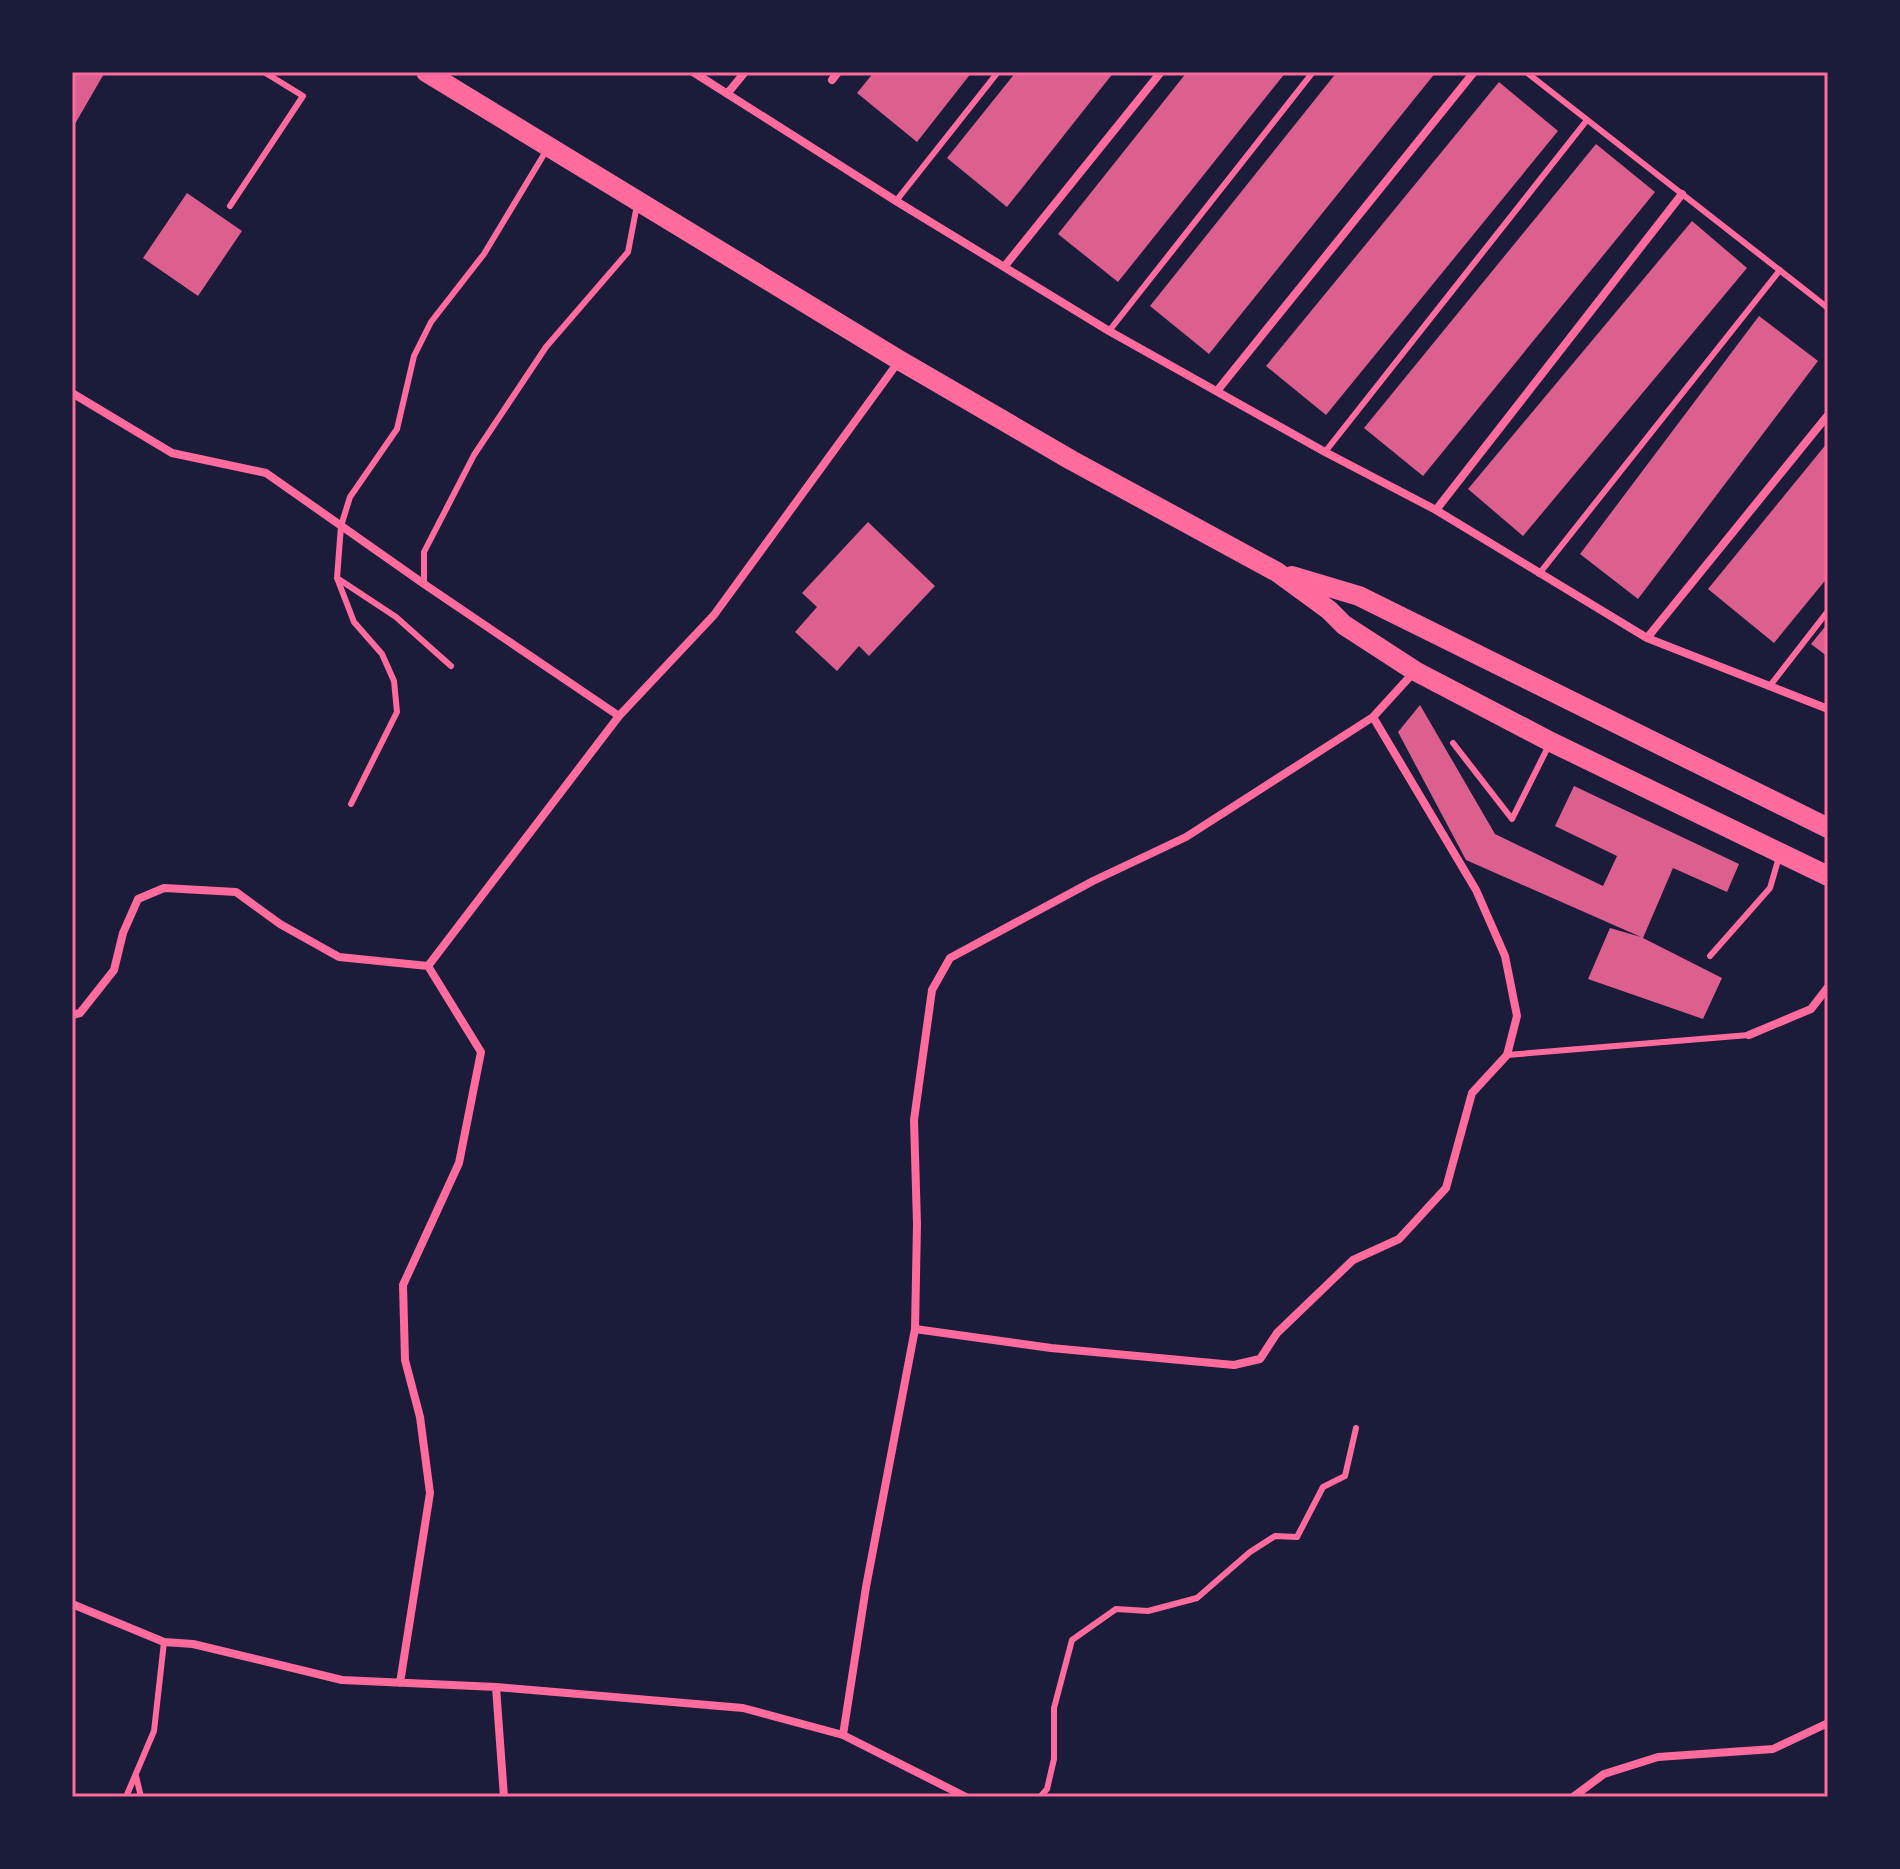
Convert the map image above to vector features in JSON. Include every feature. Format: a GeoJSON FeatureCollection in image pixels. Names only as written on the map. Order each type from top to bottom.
{"type":"FeatureCollection","features":[{"type":"Feature","properties":{"kind":"main road"},"geometry":{"type":"LineString","coordinates":[[426,72],[899,360],[1071,460],[1277,572],[1329,610],[1344,625],[1415,671],[1551,742],[1827,875]]}},
{"type":"Feature","properties":{"kind":"main road"},"geometry":{"type":"LineString","coordinates":[[1277,572],[1359,596],[1825,826]]}},
{"type":"Feature","properties":{"kind":"street"},"geometry":{"type":"LineString","coordinates":[[693,72],[1109,331],[1325,452],[1436,510],[1647,638],[1828,709]]}},
{"type":"Feature","properties":{"kind":"street"},"geometry":{"type":"LineString","coordinates":[[727,94],[745,72]]}},
{"type":"Feature","properties":{"kind":"street"},"geometry":{"type":"LineString","coordinates":[[1004,267],[1161,72]]}},
{"type":"Feature","properties":{"kind":"street"},"geometry":{"type":"LineString","coordinates":[[1217,391],[1474,72]]}},
{"type":"Feature","properties":{"kind":"street"},"geometry":{"type":"LineString","coordinates":[[1436,510],[1682,194]]}},
{"type":"Feature","properties":{"kind":"street"},"geometry":{"type":"LineString","coordinates":[[428,966],[619,716],[714,615],[899,360]]}},
{"type":"Feature","properties":{"kind":"street"},"geometry":{"type":"LineString","coordinates":[[72,393],[172,453],[266,473],[619,716]]}},
{"type":"Feature","properties":{"kind":"street"},"geometry":{"type":"LineString","coordinates":[[1647,638],[1828,415]]}},
{"type":"Feature","properties":{"kind":"street"},"geometry":{"type":"LineString","coordinates":[[843,1735],[866,1587],[915,1329],[917,1224],[914,1120],[932,990],[950,958],[1093,881],[1186,837],[1373,717],[1415,671]]}},
{"type":"Feature","properties":{"kind":"street"},"geometry":{"type":"LineString","coordinates":[[915,1329],[1051,1348],[1234,1365],[1260,1359],[1277,1333],[1333,1278],[1353,1260],[1399,1239],[1446,1188],[1472,1093],[1507,1055],[1517,1016],[1505,956],[1476,890],[1373,717]]}},
{"type":"Feature","properties":{"kind":"street"},"geometry":{"type":"LineString","coordinates":[[72,1015],[80,1013],[114,970],[123,933],[138,899],[164,888],[236,892],[280,924],[339,957],[428,966]]}},
{"type":"Feature","properties":{"kind":"street"},"geometry":{"type":"LineString","coordinates":[[400,1683],[430,1493],[420,1417],[405,1360],[403,1285],[459,1163],[481,1052],[428,966]]}},
{"type":"Feature","properties":{"kind":"street"},"geometry":{"type":"LineString","coordinates":[[1749,1035],[1811,1009],[1828,987]]}},
{"type":"Feature","properties":{"kind":"street"},"geometry":{"type":"LineString","coordinates":[[72,1604],[164,1642],[193,1644],[342,1680],[496,1687],[743,1708],[843,1735],[966,1797]]}},
{"type":"Feature","properties":{"kind":"street"},"geometry":{"type":"LineString","coordinates":[[496,1687],[504,1797]]}},
{"type":"Feature","properties":{"kind":"street"},"geometry":{"type":"LineString","coordinates":[[1573,1797],[1604,1774],[1658,1757],[1773,1749],[1828,1723]]}},
{"type":"Feature","properties":{"kind":"lane"},"geometry":{"type":"LineString","coordinates":[[230,206],[303,96],[264,72]]}},
{"type":"Feature","properties":{"kind":"lane"},"geometry":{"type":"LineString","coordinates":[[896,201],[998,72]]}},
{"type":"Feature","properties":{"kind":"lane"},"geometry":{"type":"LineString","coordinates":[[1109,331],[1313,72]]}},
{"type":"Feature","properties":{"kind":"lane"},"geometry":{"type":"LineString","coordinates":[[1526,72],[1828,308]]}},
{"type":"Feature","properties":{"kind":"lane"},"geometry":{"type":"LineString","coordinates":[[1325,452],[1587,120]]}},
{"type":"Feature","properties":{"kind":"lane"},"geometry":{"type":"LineString","coordinates":[[351,804],[397,712],[394,681],[382,654],[354,622],[337,578],[341,526],[350,497],[397,429],[414,356],[431,322],[484,254],[548,148]]}},
{"type":"Feature","properties":{"kind":"lane"},"geometry":{"type":"LineString","coordinates":[[424,584],[424,552],[474,455],[546,347],[628,252],[637,202]]}},
{"type":"Feature","properties":{"kind":"lane"},"geometry":{"type":"LineString","coordinates":[[1539,574],[1780,270]]}},
{"type":"Feature","properties":{"kind":"lane"},"geometry":{"type":"LineString","coordinates":[[337,578],[396,617],[451,666]]}},
{"type":"Feature","properties":{"kind":"lane"},"geometry":{"type":"LineString","coordinates":[[1769,687],[1828,611]]}},
{"type":"Feature","properties":{"kind":"lane"},"geometry":{"type":"LineString","coordinates":[[1453,743],[1512,819],[1551,742]]}},
{"type":"Feature","properties":{"kind":"lane"},"geometry":{"type":"LineString","coordinates":[[1710,956],[1770,888],[1780,854]]}},
{"type":"Feature","properties":{"kind":"lane"},"geometry":{"type":"LineString","coordinates":[[1507,1055],[1749,1035]]}},
{"type":"Feature","properties":{"kind":"lane"},"geometry":{"type":"LineString","coordinates":[[1040,1797],[1047,1789],[1054,1759],[1054,1708],[1072,1640],[1116,1609],[1148,1611],[1197,1598],[1275,1536],[1297,1537],[1323,1487],[1345,1476],[1356,1428]]}},
{"type":"Feature","properties":{"kind":"lane"},"geometry":{"type":"LineString","coordinates":[[126,1797],[154,1731],[164,1642]]}},
{"type":"Feature","properties":{"kind":"lane"},"geometry":{"type":"LineString","coordinates":[[136,1776],[141,1797]]}},
{"type":"Feature","properties":{"kind":"building"},"geometry":{"type":"Polygon","coordinates":[[[72,72],[105,72],[72,129],[72,72]]]}},
{"type":"Feature","properties":{"kind":"building"},"geometry":{"type":"Polygon","coordinates":[[[874,72],[972,72],[917,142],[857,93],[874,72]]]}},
{"type":"Feature","properties":{"kind":"building"},"geometry":{"type":"Polygon","coordinates":[[[1016,72],[1114,72],[1007,207],[947,158],[1016,72]]]}},
{"type":"Feature","properties":{"kind":"building"},"geometry":{"type":"Polygon","coordinates":[[[1187,72],[1286,72],[1118,282],[1058,234],[1187,72]]]}},
{"type":"Feature","properties":{"kind":"building"},"geometry":{"type":"Polygon","coordinates":[[[1337,72],[1436,72],[1209,354],[1150,306],[1337,72]]]}},
{"type":"Feature","properties":{"kind":"building"},"geometry":{"type":"Polygon","coordinates":[[[1499,82],[1558,131],[1326,415],[1266,366],[1499,82]]]}},
{"type":"Feature","properties":{"kind":"building"},"geometry":{"type":"Polygon","coordinates":[[[1596,144],[1655,192],[1423,476],[1364,428],[1596,144]]]}},
{"type":"Feature","properties":{"kind":"building"},"geometry":{"type":"Polygon","coordinates":[[[187,193],[242,231],[198,296],[143,258],[187,193]]]}},
{"type":"Feature","properties":{"kind":"building"},"geometry":{"type":"Polygon","coordinates":[[[1692,221],[1747,268],[1523,536],[1468,489],[1692,221]]]}},
{"type":"Feature","properties":{"kind":"building"},"geometry":{"type":"Polygon","coordinates":[[[1759,316],[1818,361],[1638,599],[1580,554],[1759,316]]]}},
{"type":"Feature","properties":{"kind":"building"},"geometry":{"type":"Polygon","coordinates":[[[1828,442],[1828,577],[1774,643],[1708,589],[1828,442]]]}},
{"type":"Feature","properties":{"kind":"building"},"geometry":{"type":"Polygon","coordinates":[[[868,522],[935,586],[869,656],[859,646],[837,671],[795,632],[817,607],[802,593],[868,522]]]}},
{"type":"Feature","properties":{"kind":"building"},"geometry":{"type":"Polygon","coordinates":[[[1828,623],[1828,657],[1811,644],[1828,623]]]}},
{"type":"Feature","properties":{"kind":"building"},"geometry":{"type":"Polygon","coordinates":[[[1420,705],[1495,834],[1603,886],[1617,856],[1555,826],[1574,786],[1739,864],[1727,892],[1673,868],[1643,938],[1722,978],[1703,1019],[1588,979],[1610,928],[1641,937],[1466,860],[1398,732],[1420,705]]]}}]}
